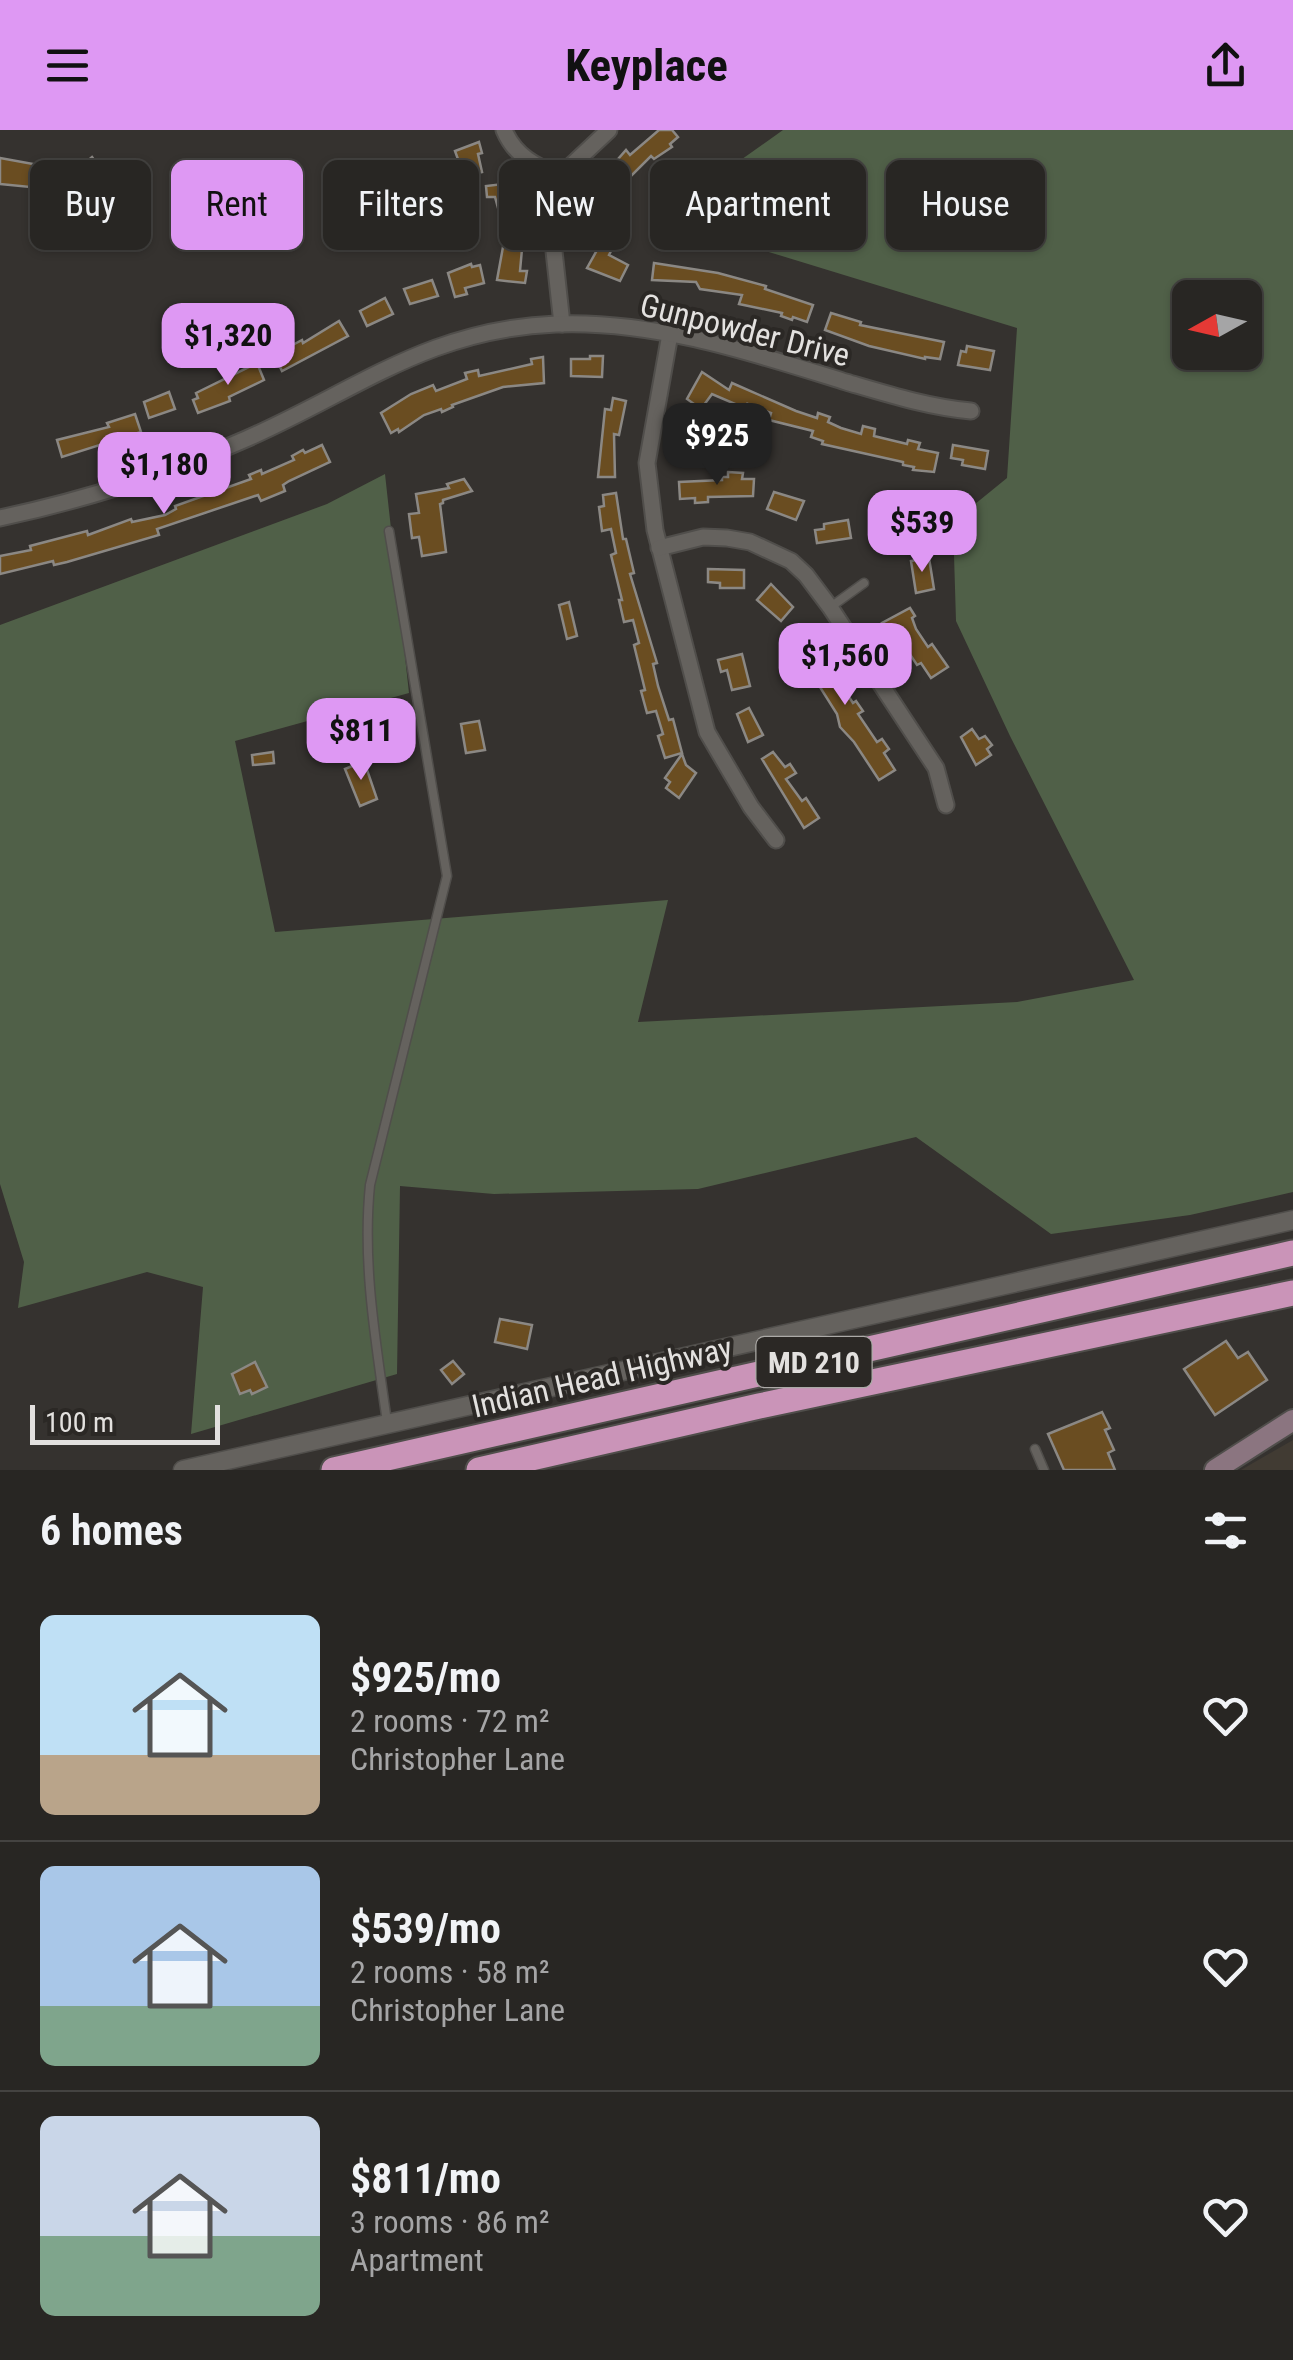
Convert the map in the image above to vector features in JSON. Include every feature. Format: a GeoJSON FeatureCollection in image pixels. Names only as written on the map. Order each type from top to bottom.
{"type":"FeatureCollection","features":[{"type":"Feature","properties":{"kind":"highway","name":"Indian Head Highway"},"geometry":{"type":"LineString","coordinates":[[334,1470],[1293,1254]]}},
{"type":"Feature","properties":{"kind":"highway","name":"Indian Head Highway"},"geometry":{"type":"LineString","coordinates":[[478,1470],[1293,1293]]}},
{"type":"Feature","properties":{"kind":"main road"},"geometry":{"type":"LineString","coordinates":[[1216,1470],[1293,1420]]}},
{"type":"Feature","properties":{"kind":"street"},"geometry":{"type":"LineString","coordinates":[[504,130],[517,152],[527,160]]}},
{"type":"Feature","properties":{"kind":"street"},"geometry":{"type":"LineString","coordinates":[[577,160],[609,130]]}},
{"type":"Feature","properties":{"kind":"street"},"geometry":{"type":"LineString","coordinates":[[555,250],[562,324]]}},
{"type":"Feature","properties":{"kind":"street","name":"Gunpowder Drive"},"geometry":{"type":"LineString","coordinates":[[0,518],[85,498],[217,451],[433,347],[496,331],[562,324],[670,334],[888,395],[972,411]]}},
{"type":"Feature","properties":{"kind":"street"},"geometry":{"type":"LineString","coordinates":[[670,334],[647,462],[659,548],[707,732],[776,840]]}},
{"type":"Feature","properties":{"kind":"street"},"geometry":{"type":"LineString","coordinates":[[659,548],[703,537],[750,542],[791,561],[830,607],[936,768],[946,805]]}},
{"type":"Feature","properties":{"kind":"street"},"geometry":{"type":"LineString","coordinates":[[183,1470],[1293,1220]]}},
{"type":"Feature","properties":{"kind":"lane"},"geometry":{"type":"LineString","coordinates":[[388,1426],[372,1322],[366,1222],[370,1185],[447,876],[389,531]]}},
{"type":"Feature","properties":{"kind":"lane"},"geometry":{"type":"LineString","coordinates":[[830,607],[864,583]]}},
{"type":"Feature","properties":{"kind":"lane"},"geometry":{"type":"LineString","coordinates":[[1034,1448],[1044,1470]]}},
{"type":"Feature","properties":{"kind":"shaded area"},"geometry":{"type":"Polygon","coordinates":[[[1293,1440],[1293,1470],[1241,1470],[1253,1463],[1293,1440]]]}},
{"type":"Feature","properties":{"kind":"green space"},"geometry":{"type":"Polygon","coordinates":[[[783,130],[1293,130],[1293,1192],[1190,1215],[1051,1234],[916,1137],[698,1189],[494,1194],[400,1186],[397,1374],[191,1434],[203,1287],[147,1272],[18,1308],[24,1262],[0,1184],[0,625],[327,504],[385,474],[409,693],[235,741],[275,932],[668,900],[638,1022],[1017,1002],[1134,980],[956,621],[953,522],[1007,478],[1017,328],[762,250],[866,250],[866,160],[741,160],[783,130]]]}},
{"type":"Feature","properties":{"kind":"building"},"geometry":{"type":"Polygon","coordinates":[[[659,130],[672,130],[678,137],[670,144],[672,147],[654,159],[651,156],[630,177],[630,160],[617,160],[626,150],[630,155],[659,130]]]}},
{"type":"Feature","properties":{"kind":"building"},"geometry":{"type":"Polygon","coordinates":[[[479,142],[482,172],[479,173],[479,160],[458,160],[455,151],[479,142]]]}},
{"type":"Feature","properties":{"kind":"building"},"geometry":{"type":"Polygon","coordinates":[[[0,158],[30,163],[30,187],[0,184],[0,158]]]}},
{"type":"Feature","properties":{"kind":"building"},"geometry":{"type":"Polygon","coordinates":[[[499,184],[499,212],[495,197],[487,197],[486,186],[499,184]]]}},
{"type":"Feature","properties":{"kind":"building"},"geometry":{"type":"Polygon","coordinates":[[[502,250],[522,250],[520,271],[527,271],[525,283],[497,280],[502,250]]]}},
{"type":"Feature","properties":{"kind":"building"},"geometry":{"type":"Polygon","coordinates":[[[597,250],[612,250],[609,255],[628,265],[620,281],[587,268],[597,250]]]}},
{"type":"Feature","properties":{"kind":"building"},"geometry":{"type":"Polygon","coordinates":[[[654,263],[718,273],[766,286],[765,289],[813,305],[807,322],[793,317],[792,320],[781,316],[782,313],[739,304],[742,295],[700,289],[696,282],[652,280],[654,263]]]}},
{"type":"Feature","properties":{"kind":"building"},"geometry":{"type":"Polygon","coordinates":[[[471,264],[480,265],[484,283],[465,288],[467,294],[455,297],[448,273],[471,264]]]}},
{"type":"Feature","properties":{"kind":"building"},"geometry":{"type":"Polygon","coordinates":[[[432,280],[438,296],[410,304],[404,289],[432,280]]]}},
{"type":"Feature","properties":{"kind":"building"},"geometry":{"type":"Polygon","coordinates":[[[385,298],[393,314],[367,326],[360,311],[385,298]]]}},
{"type":"Feature","properties":{"kind":"building"},"geometry":{"type":"Polygon","coordinates":[[[831,313],[861,322],[860,325],[944,342],[940,359],[869,346],[825,330],[831,313]]]}},
{"type":"Feature","properties":{"kind":"building"},"geometry":{"type":"Polygon","coordinates":[[[339,321],[348,336],[282,371],[274,355],[339,321]]]}},
{"type":"Feature","properties":{"kind":"building"},"geometry":{"type":"Polygon","coordinates":[[[967,346],[994,351],[990,370],[958,365],[961,351],[966,352],[967,346]]]}},
{"type":"Feature","properties":{"kind":"building"},"geometry":{"type":"Polygon","coordinates":[[[603,356],[602,377],[571,376],[571,359],[603,356]]]}},
{"type":"Feature","properties":{"kind":"building"},"geometry":{"type":"Polygon","coordinates":[[[543,357],[544,383],[503,387],[442,412],[441,409],[424,415],[399,432],[398,429],[391,433],[381,413],[433,385],[436,391],[467,379],[465,373],[478,370],[479,376],[532,364],[531,359],[543,357]]]}},
{"type":"Feature","properties":{"kind":"building"},"geometry":{"type":"Polygon","coordinates":[[[257,363],[264,380],[229,397],[230,401],[198,413],[193,400],[198,398],[196,393],[257,363]]]}},
{"type":"Feature","properties":{"kind":"building"},"geometry":{"type":"Polygon","coordinates":[[[702,372],[729,390],[732,383],[796,411],[817,418],[818,413],[830,417],[828,422],[841,428],[861,434],[863,426],[875,429],[874,436],[920,443],[918,449],[938,453],[934,472],[913,470],[903,462],[822,444],[823,441],[811,437],[813,431],[769,420],[771,413],[748,404],[749,410],[712,394],[701,409],[687,399],[702,372]]]}},
{"type":"Feature","properties":{"kind":"building"},"geometry":{"type":"Polygon","coordinates":[[[169,392],[175,409],[149,418],[144,402],[169,392]]]}},
{"type":"Feature","properties":{"kind":"building"},"geometry":{"type":"Polygon","coordinates":[[[613,398],[626,401],[619,435],[614,434],[615,477],[598,477],[605,409],[611,410],[613,398]]]}},
{"type":"Feature","properties":{"kind":"building"},"geometry":{"type":"Polygon","coordinates":[[[135,414],[141,432],[62,457],[57,440],[109,427],[107,423],[135,414]]]}},
{"type":"Feature","properties":{"kind":"building"},"geometry":{"type":"Polygon","coordinates":[[[322,445],[330,462],[289,481],[283,485],[285,491],[261,501],[258,495],[157,529],[159,535],[67,562],[54,565],[53,561],[0,574],[0,556],[87,531],[88,535],[131,519],[132,522],[165,515],[175,506],[251,479],[249,475],[261,470],[262,474],[294,460],[292,456],[303,450],[305,453],[322,445]]]}},
{"type":"Feature","properties":{"kind":"building"},"geometry":{"type":"Polygon","coordinates":[[[953,445],[988,451],[985,469],[962,465],[963,460],[951,458],[953,445]]]}},
{"type":"Feature","properties":{"kind":"building"},"geometry":{"type":"Polygon","coordinates":[[[728,472],[743,473],[742,479],[754,479],[753,496],[708,497],[708,502],[695,503],[695,498],[680,499],[679,482],[722,480],[728,472]]]}},
{"type":"Feature","properties":{"kind":"building"},"geometry":{"type":"Polygon","coordinates":[[[464,479],[472,491],[440,504],[446,552],[422,556],[419,537],[412,538],[409,514],[419,513],[416,494],[449,488],[447,484],[464,479]]]}},
{"type":"Feature","properties":{"kind":"building"},"geometry":{"type":"Polygon","coordinates":[[[774,492],[804,501],[796,520],[767,509],[774,492]]]}},
{"type":"Feature","properties":{"kind":"building"},"geometry":{"type":"Polygon","coordinates":[[[616,493],[623,539],[634,573],[630,574],[657,663],[653,664],[658,686],[682,753],[665,758],[656,711],[647,713],[641,691],[645,690],[634,645],[639,643],[633,620],[624,622],[611,555],[616,553],[611,529],[602,531],[599,507],[604,506],[603,495],[616,493]]]}},
{"type":"Feature","properties":{"kind":"building"},"geometry":{"type":"Polygon","coordinates":[[[848,520],[851,538],[817,543],[815,530],[824,529],[824,524],[848,520]]]}},
{"type":"Feature","properties":{"kind":"building"},"geometry":{"type":"Polygon","coordinates":[[[880,521],[890,528],[893,523],[912,536],[902,551],[872,532],[880,521]]]}},
{"type":"Feature","properties":{"kind":"building"},"geometry":{"type":"Polygon","coordinates":[[[929,558],[934,589],[916,593],[911,561],[929,558]]]}},
{"type":"Feature","properties":{"kind":"building"},"geometry":{"type":"Polygon","coordinates":[[[708,569],[744,570],[744,588],[720,588],[720,583],[708,582],[708,569]]]}},
{"type":"Feature","properties":{"kind":"building"},"geometry":{"type":"Polygon","coordinates":[[[771,584],[793,607],[781,621],[757,600],[771,584]]]}},
{"type":"Feature","properties":{"kind":"building"},"geometry":{"type":"Polygon","coordinates":[[[569,602],[577,636],[567,639],[559,605],[569,602]]]}},
{"type":"Feature","properties":{"kind":"building"},"geometry":{"type":"Polygon","coordinates":[[[910,608],[916,629],[948,667],[931,678],[921,663],[917,665],[894,630],[889,634],[882,623],[910,608]]]}},
{"type":"Feature","properties":{"kind":"building"},"geometry":{"type":"Polygon","coordinates":[[[801,626],[853,703],[856,701],[863,711],[858,714],[877,742],[882,739],[889,749],[884,753],[895,770],[879,780],[840,727],[837,714],[818,684],[821,683],[795,643],[790,633],[801,626]]]}},
{"type":"Feature","properties":{"kind":"building"},"geometry":{"type":"Polygon","coordinates":[[[742,654],[750,686],[732,690],[727,670],[721,672],[718,660],[742,654]]]}},
{"type":"Feature","properties":{"kind":"building"},"geometry":{"type":"Polygon","coordinates":[[[749,708],[763,735],[748,742],[737,714],[749,708]]]}},
{"type":"Feature","properties":{"kind":"building"},"geometry":{"type":"Polygon","coordinates":[[[479,721],[485,750],[466,753],[461,724],[479,721]]]}},
{"type":"Feature","properties":{"kind":"building"},"geometry":{"type":"Polygon","coordinates":[[[972,729],[979,739],[985,736],[992,745],[987,749],[991,755],[976,765],[961,737],[972,729]]]}},
{"type":"Feature","properties":{"kind":"building"},"geometry":{"type":"Polygon","coordinates":[[[273,752],[274,763],[253,765],[252,755],[273,752]]]}},
{"type":"Feature","properties":{"kind":"building"},"geometry":{"type":"Polygon","coordinates":[[[773,752],[785,767],[790,764],[796,773],[786,779],[819,818],[804,828],[762,759],[773,752]]]}},
{"type":"Feature","properties":{"kind":"building"},"geometry":{"type":"Polygon","coordinates":[[[682,754],[686,765],[696,773],[679,798],[666,788],[670,782],[665,778],[682,754]]]}},
{"type":"Feature","properties":{"kind":"building"},"geometry":{"type":"Polygon","coordinates":[[[364,761],[377,799],[360,806],[345,769],[364,761]]]}},
{"type":"Feature","properties":{"kind":"building"},"geometry":{"type":"Polygon","coordinates":[[[500,1319],[532,1325],[527,1349],[495,1342],[500,1319]]]}},
{"type":"Feature","properties":{"kind":"building"},"geometry":{"type":"Polygon","coordinates":[[[1226,1341],[1238,1358],[1248,1352],[1267,1380],[1215,1415],[1184,1369],[1226,1341]]]}},
{"type":"Feature","properties":{"kind":"building"},"geometry":{"type":"Polygon","coordinates":[[[453,1361],[464,1374],[452,1384],[441,1370],[453,1361]]]}},
{"type":"Feature","properties":{"kind":"building"},"geometry":{"type":"Polygon","coordinates":[[[255,1362],[267,1387],[252,1394],[250,1390],[240,1394],[232,1374],[255,1362]]]}},
{"type":"Feature","properties":{"kind":"building"},"geometry":{"type":"Polygon","coordinates":[[[1102,1412],[1110,1428],[1105,1430],[1114,1450],[1108,1453],[1115,1470],[1064,1470],[1048,1434],[1102,1412]]]}}]}
